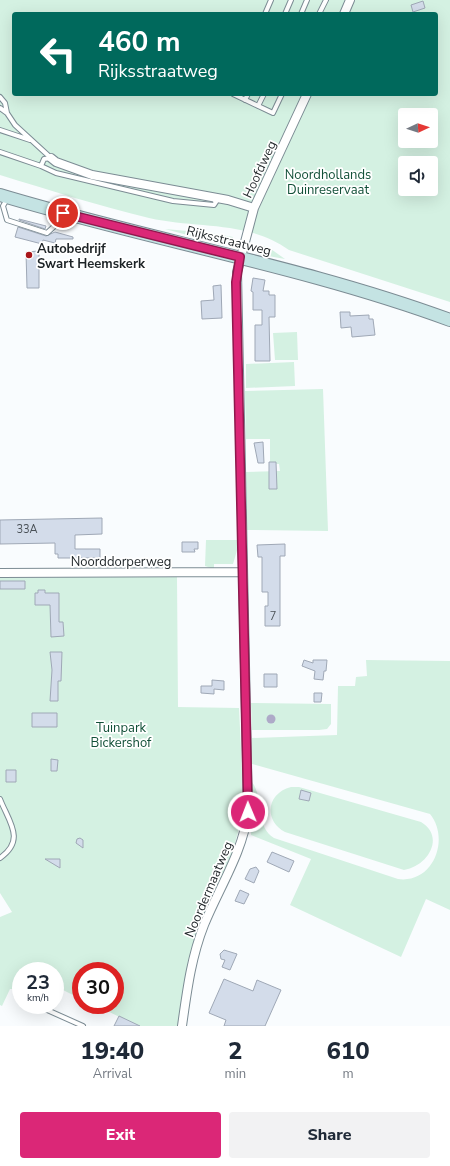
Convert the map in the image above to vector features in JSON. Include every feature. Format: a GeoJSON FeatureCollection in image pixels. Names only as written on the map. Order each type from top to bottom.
{"type":"FeatureCollection","features":[{"type":"Feature","properties":{"kind":"main road","name":"Rijksstraatweg"},"geometry":{"type":"LineString","coordinates":[[4,196],[63,213],[240,257],[371,292],[450,320]]}},
{"type":"Feature","properties":{"kind":"street"},"geometry":{"type":"LineString","coordinates":[[345,12],[350,0]]}},
{"type":"Feature","properties":{"kind":"street","name":"Hoofdweg"},"geometry":{"type":"LineString","coordinates":[[240,257],[254,208],[306,96]]}},
{"type":"Feature","properties":{"kind":"street"},"geometry":{"type":"LineString","coordinates":[[51,158],[56,162],[92,174],[213,197],[254,208]]}},
{"type":"Feature","properties":{"kind":"street","name":"Noordermaatweg"},"geometry":{"type":"LineString","coordinates":[[182,1026],[194,956],[204,927],[241,842],[247,822],[236,282],[240,257]]}},
{"type":"Feature","properties":{"kind":"street","name":"Noorddorperweg"},"geometry":{"type":"LineString","coordinates":[[0,573],[242,572]]}},
{"type":"Feature","properties":{"kind":"lane"},"geometry":{"type":"LineString","coordinates":[[266,12],[271,0]]}},
{"type":"Feature","properties":{"kind":"lane"},"geometry":{"type":"LineString","coordinates":[[285,12],[291,0]]}},
{"type":"Feature","properties":{"kind":"lane"},"geometry":{"type":"LineString","coordinates":[[302,12],[308,0]]}},
{"type":"Feature","properties":{"kind":"lane"},"geometry":{"type":"LineString","coordinates":[[320,12],[326,0]]}},
{"type":"Feature","properties":{"kind":"lane"},"geometry":{"type":"LineString","coordinates":[[237,96],[274,113],[281,96]]}},
{"type":"Feature","properties":{"kind":"lane"},"geometry":{"type":"LineString","coordinates":[[245,100],[247,96]]}},
{"type":"Feature","properties":{"kind":"lane"},"geometry":{"type":"LineString","coordinates":[[258,106],[263,96]]}},
{"type":"Feature","properties":{"kind":"lane"},"geometry":{"type":"LineString","coordinates":[[0,97],[5,103],[7,114]]}},
{"type":"Feature","properties":{"kind":"lane"},"geometry":{"type":"LineString","coordinates":[[0,108],[7,114],[15,125],[51,158]]}},
{"type":"Feature","properties":{"kind":"lane"},"geometry":{"type":"LineString","coordinates":[[0,130],[33,141]]}},
{"type":"Feature","properties":{"kind":"lane"},"geometry":{"type":"LineString","coordinates":[[0,152],[41,166],[56,173],[173,201],[214,205],[216,202],[213,197]]}},
{"type":"Feature","properties":{"kind":"lane"},"geometry":{"type":"LineString","coordinates":[[41,166],[44,158],[51,158]]}},
{"type":"Feature","properties":{"kind":"lane"},"geometry":{"type":"LineString","coordinates":[[4,196],[3,206],[7,220],[47,233],[60,221],[63,213]]}},
{"type":"Feature","properties":{"kind":"lane"},"geometry":{"type":"LineString","coordinates":[[0,799],[12,827],[14,840],[8,852],[0,858]]}},
{"type":"Feature","properties":{"kind":"lane"},"geometry":{"type":"LineString","coordinates":[[56,1014],[83,1026]]}},
{"type":"Feature","properties":{"kind":"green space","name":"Noordhollands Duinreservaat"},"geometry":{"type":"Polygon","coordinates":[[[0,0],[450,0],[450,302],[289,250],[273,240],[256,234],[221,227],[149,218],[0,175],[0,0]]]}},
{"type":"Feature","properties":{"kind":"green space"},"geometry":{"type":"Polygon","coordinates":[[[165,229],[210,233],[233,237],[230,242],[221,244],[165,229]]]}},
{"type":"Feature","properties":{"kind":"green space"},"geometry":{"type":"Polygon","coordinates":[[[253,245],[268,247],[285,259],[257,254],[253,245]]]}},
{"type":"Feature","properties":{"kind":"green space"},"geometry":{"type":"Polygon","coordinates":[[[297,332],[298,360],[275,360],[273,333],[297,332]]]}},
{"type":"Feature","properties":{"kind":"green space"},"geometry":{"type":"Polygon","coordinates":[[[294,362],[295,386],[246,388],[246,364],[294,362]]]}},
{"type":"Feature","properties":{"kind":"green space"},"geometry":{"type":"Polygon","coordinates":[[[323,389],[328,531],[247,530],[246,472],[280,471],[279,464],[270,464],[270,439],[246,439],[245,391],[323,389]]]}},
{"type":"Feature","properties":{"kind":"green space"},"geometry":{"type":"Polygon","coordinates":[[[206,540],[237,540],[238,547],[233,564],[214,564],[214,569],[205,566],[206,540]]]}},
{"type":"Feature","properties":{"kind":"green space","name":"Tuinpark Bickershof"},"geometry":{"type":"Polygon","coordinates":[[[177,577],[178,707],[239,708],[244,810],[231,858],[186,978],[178,1026],[138,1026],[113,1014],[124,1014],[124,962],[72,962],[72,994],[64,990],[64,962],[12,962],[12,989],[10,989],[2,1006],[0,1005],[0,917],[12,912],[0,893],[0,578],[177,577]]]}},
{"type":"Feature","properties":{"kind":"green space"},"geometry":{"type":"Polygon","coordinates":[[[366,660],[450,661],[450,910],[426,899],[401,957],[290,905],[311,859],[251,835],[252,782],[258,796],[264,827],[274,838],[398,879],[411,879],[421,874],[429,867],[435,857],[438,846],[436,824],[430,814],[252,764],[252,738],[337,735],[338,686],[355,686],[356,677],[367,676],[366,660]]]}},
{"type":"Feature","properties":{"kind":"green space"},"geometry":{"type":"Polygon","coordinates":[[[251,703],[331,704],[331,724],[327,729],[319,730],[252,730],[251,703]]]}},
{"type":"Feature","properties":{"kind":"green space"},"geometry":{"type":"Polygon","coordinates":[[[291,787],[299,787],[421,822],[428,828],[432,835],[433,842],[431,850],[421,863],[404,870],[285,832],[273,821],[271,807],[277,795],[283,790],[291,787]]]}},
{"type":"Feature","properties":{"kind":"shaded area"},"geometry":{"type":"Polygon","coordinates":[[[271,714],[276,719],[271,724],[266,719],[271,714]]]}},
{"type":"Feature","properties":{"kind":"building"},"geometry":{"type":"Polygon","coordinates":[[[423,1],[425,8],[413,12],[411,5],[423,1]]]}},
{"type":"Feature","properties":{"kind":"building"},"geometry":{"type":"Polygon","coordinates":[[[19,219],[46,226],[45,229],[19,219]]]}},
{"type":"Feature","properties":{"kind":"building"},"geometry":{"type":"Polygon","coordinates":[[[18,227],[46,236],[55,232],[73,237],[73,239],[56,239],[55,243],[43,240],[42,244],[15,237],[18,227]]]}},
{"type":"Feature","properties":{"kind":"building"},"geometry":{"type":"Polygon","coordinates":[[[39,251],[39,288],[27,288],[26,252],[39,251]]]}},
{"type":"Feature","properties":{"kind":"building"},"geometry":{"type":"Polygon","coordinates":[[[253,278],[265,280],[263,291],[269,291],[269,295],[275,295],[275,317],[269,317],[270,361],[255,361],[255,325],[262,325],[262,310],[253,310],[253,292],[251,291],[253,278]]]}},
{"type":"Feature","properties":{"kind":"building"},"geometry":{"type":"Polygon","coordinates":[[[221,285],[222,318],[202,319],[201,301],[214,300],[213,286],[221,285]]]}},
{"type":"Feature","properties":{"kind":"building"},"geometry":{"type":"Polygon","coordinates":[[[340,312],[350,312],[350,316],[369,315],[369,319],[373,319],[375,335],[352,337],[351,327],[341,328],[340,312]]]}},
{"type":"Feature","properties":{"kind":"building"},"geometry":{"type":"Polygon","coordinates":[[[263,442],[264,463],[258,463],[254,443],[263,442]]]}},
{"type":"Feature","properties":{"kind":"building"},"geometry":{"type":"Polygon","coordinates":[[[269,462],[276,462],[277,489],[269,489],[269,462]]]}},
{"type":"Feature","properties":{"kind":"building"},"geometry":{"type":"Polygon","coordinates":[[[102,518],[102,534],[75,535],[75,549],[100,549],[100,558],[58,558],[58,554],[55,554],[55,543],[0,544],[0,520],[102,518]]]}},
{"type":"Feature","properties":{"kind":"building"},"geometry":{"type":"Polygon","coordinates":[[[182,542],[198,542],[198,549],[194,549],[195,552],[182,552],[182,542]]]}},
{"type":"Feature","properties":{"kind":"building"},"geometry":{"type":"Polygon","coordinates":[[[285,544],[285,556],[280,556],[280,626],[265,626],[265,606],[268,606],[268,592],[262,592],[262,557],[258,557],[257,545],[285,544]]]}},
{"type":"Feature","properties":{"kind":"building"},"geometry":{"type":"Polygon","coordinates":[[[0,581],[25,581],[25,589],[0,589],[0,581]]]}},
{"type":"Feature","properties":{"kind":"building"},"geometry":{"type":"Polygon","coordinates":[[[38,590],[45,590],[45,593],[59,593],[59,622],[63,622],[64,636],[51,637],[50,605],[35,605],[35,593],[38,593],[38,590]]]}},
{"type":"Feature","properties":{"kind":"building"},"geometry":{"type":"Polygon","coordinates":[[[50,652],[62,652],[61,681],[58,681],[58,701],[50,701],[52,670],[50,652]]]}},
{"type":"Feature","properties":{"kind":"building"},"geometry":{"type":"Polygon","coordinates":[[[304,660],[313,663],[313,660],[327,660],[323,680],[314,679],[315,671],[302,666],[304,660]]]}},
{"type":"Feature","properties":{"kind":"building"},"geometry":{"type":"Polygon","coordinates":[[[264,674],[277,674],[277,687],[264,687],[264,674]]]}},
{"type":"Feature","properties":{"kind":"building"},"geometry":{"type":"Polygon","coordinates":[[[212,680],[224,681],[224,690],[214,689],[214,694],[201,693],[201,686],[212,686],[212,680]]]}},
{"type":"Feature","properties":{"kind":"building"},"geometry":{"type":"Polygon","coordinates":[[[314,693],[322,693],[321,702],[314,702],[314,693]]]}},
{"type":"Feature","properties":{"kind":"building"},"geometry":{"type":"Polygon","coordinates":[[[32,713],[57,713],[57,727],[32,727],[32,713]]]}},
{"type":"Feature","properties":{"kind":"building"},"geometry":{"type":"Polygon","coordinates":[[[51,759],[58,760],[57,771],[51,771],[51,759]]]}},
{"type":"Feature","properties":{"kind":"building"},"geometry":{"type":"Polygon","coordinates":[[[6,770],[16,770],[16,782],[6,782],[6,770]]]}},
{"type":"Feature","properties":{"kind":"building"},"geometry":{"type":"Polygon","coordinates":[[[301,790],[311,793],[309,801],[299,799],[301,790]]]}},
{"type":"Feature","properties":{"kind":"building"},"geometry":{"type":"Polygon","coordinates":[[[80,838],[83,840],[83,848],[76,843],[77,839],[80,838]]]}},
{"type":"Feature","properties":{"kind":"building"},"geometry":{"type":"Polygon","coordinates":[[[272,852],[294,861],[289,872],[267,862],[272,852]]]}},
{"type":"Feature","properties":{"kind":"building"},"geometry":{"type":"Polygon","coordinates":[[[45,859],[60,859],[60,868],[45,859]]]}},
{"type":"Feature","properties":{"kind":"building"},"geometry":{"type":"Polygon","coordinates":[[[256,867],[259,871],[254,883],[245,879],[250,869],[256,867]]]}},
{"type":"Feature","properties":{"kind":"building"},"geometry":{"type":"Polygon","coordinates":[[[240,890],[249,894],[244,904],[235,901],[240,890]]]}},
{"type":"Feature","properties":{"kind":"building"},"geometry":{"type":"Polygon","coordinates":[[[224,950],[237,954],[230,970],[222,967],[225,960],[221,959],[220,954],[224,950]]]}},
{"type":"Feature","properties":{"kind":"building"},"geometry":{"type":"Polygon","coordinates":[[[224,979],[253,991],[257,980],[281,990],[265,1026],[224,1026],[226,1020],[209,1013],[224,979]]]}},
{"type":"Feature","properties":{"kind":"building"},"geometry":{"type":"Polygon","coordinates":[[[119,1016],[140,1026],[114,1026],[119,1016]]]}},
{"type":"Feature","properties":{"kind":"place","name":"Autobedrijf Swart Heemskerk"},"geometry":{"type":"Point","coordinates":[29,255]}},
{"type":"Feature","properties":{"kind":"route"},"geometry":{"type":"LineString","coordinates":[[63,213],[240,257],[236,282],[248,812]]}}]}
